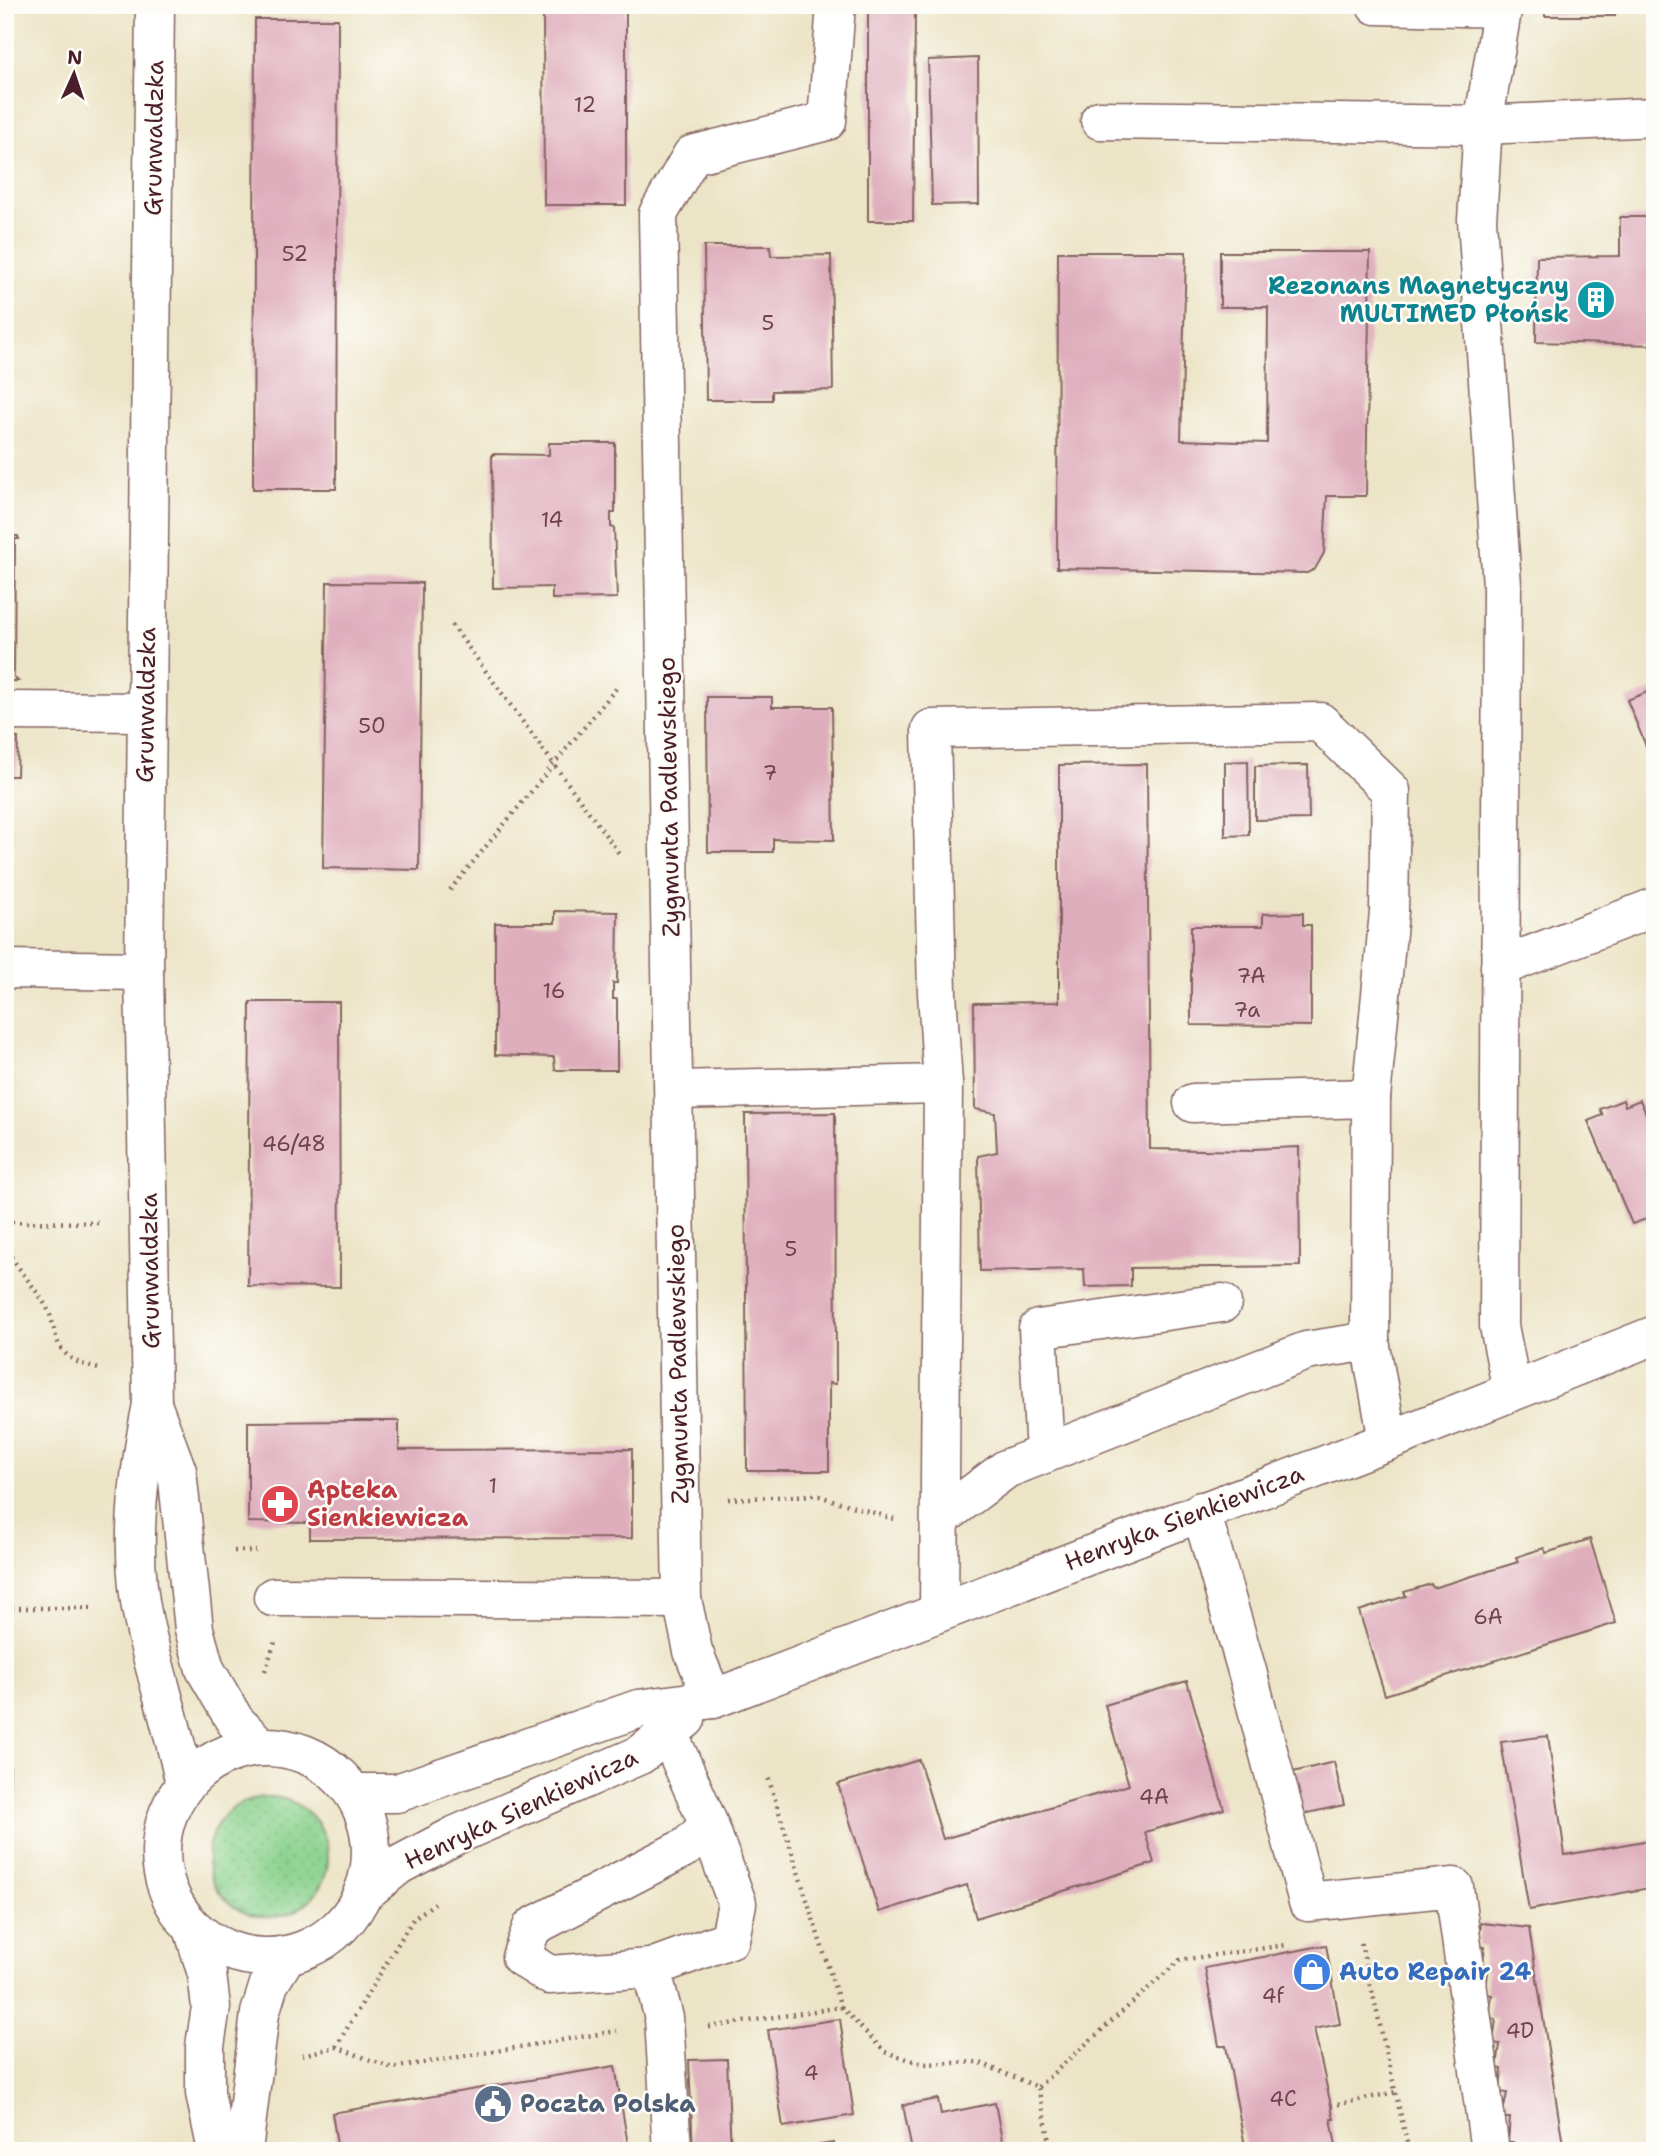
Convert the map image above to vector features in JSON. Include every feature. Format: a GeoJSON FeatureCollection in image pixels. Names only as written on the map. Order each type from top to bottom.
{"type":"FeatureCollection","features":[{"type":"Feature","properties":{"kind":"street","name":"Grunwaldzka"},"geometry":{"type":"LineString","coordinates":[[155,5],[144,971],[152,1404],[141,1457],[136,1555],[144,1622],[185,1785]]}},
{"type":"Feature","properties":{"kind":"street","name":"Zygmunta Padlewskiego"},"geometry":{"type":"LineString","coordinates":[[713,1699],[693,1651],[682,1599],[658,214],[692,155],[827,121],[836,5]]}},
{"type":"Feature","properties":{"kind":"street"},"geometry":{"type":"LineString","coordinates":[[1376,5],[1503,6],[1483,125],[1477,220],[1502,586],[1499,1326],[1512,1391]]}},
{"type":"Feature","properties":{"kind":"street"},"geometry":{"type":"LineString","coordinates":[[1100,120],[1483,125],[1655,117]]}},
{"type":"Feature","properties":{"kind":"street"},"geometry":{"type":"LineString","coordinates":[[5,711],[146,712]]}},
{"type":"Feature","properties":{"kind":"street"},"geometry":{"type":"LineString","coordinates":[[939,1611],[942,1517],[943,1084],[937,993],[931,729],[1320,722],[1391,791],[1389,912],[1371,1098],[1370,1341],[1388,1441]]}},
{"type":"Feature","properties":{"kind":"street"},"geometry":{"type":"LineString","coordinates":[[1500,967],[1655,907]]}},
{"type":"Feature","properties":{"kind":"street"},"geometry":{"type":"LineString","coordinates":[[5,969],[144,971]]}},
{"type":"Feature","properties":{"kind":"street"},"geometry":{"type":"LineString","coordinates":[[675,1090],[943,1084]]}},
{"type":"Feature","properties":{"kind":"street"},"geometry":{"type":"LineString","coordinates":[[1193,1102],[1371,1098]]}},
{"type":"Feature","properties":{"kind":"street"},"geometry":{"type":"LineString","coordinates":[[1045,1453],[1038,1329],[1222,1303]]}},
{"type":"Feature","properties":{"kind":"street","name":"Henryka Sienkiewicza"},"geometry":{"type":"LineString","coordinates":[[363,1894],[399,1865],[456,1835],[640,1755],[662,1720],[939,1611],[1388,1441],[1655,1335]]}},
{"type":"Feature","properties":{"kind":"street"},"geometry":{"type":"LineString","coordinates":[[942,1517],[1006,1469],[1306,1351],[1370,1341]]}},
{"type":"Feature","properties":{"kind":"street","name":"Grunwaldzka"},"geometry":{"type":"LineString","coordinates":[[152,1404],[177,1471],[194,1629],[205,1669],[235,1721],[261,1747]]}},
{"type":"Feature","properties":{"kind":"street"},"geometry":{"type":"LineString","coordinates":[[1200,1511],[1247,1671],[1308,1902],[1454,1887],[1490,2151]]}},
{"type":"Feature","properties":{"kind":"street"},"geometry":{"type":"LineString","coordinates":[[273,1597],[682,1599]]}},
{"type":"Feature","properties":{"kind":"street","name":"Henryka Sienkiewicza"},"geometry":{"type":"LineString","coordinates":[[354,1793],[397,1793],[422,1787],[638,1709],[662,1720]]}},
{"type":"Feature","properties":{"kind":"street"},"geometry":{"type":"LineString","coordinates":[[662,1720],[709,1825],[737,1903],[730,1939],[651,1968],[549,1975],[521,1957],[533,1927],[688,1846],[709,1825]]}},
{"type":"Feature","properties":{"kind":"street"},"geometry":{"type":"LineString","coordinates":[[261,1747],[296,1751],[329,1767],[354,1793],[366,1817],[372,1843],[371,1869],[363,1894],[345,1923],[319,1944],[287,1955],[262,1958],[236,1954],[213,1944],[192,1928],[174,1903],[162,1874],[163,1832],[168,1812],[185,1785],[218,1758],[261,1747]]}},
{"type":"Feature","properties":{"kind":"street"},"geometry":{"type":"LineString","coordinates":[[192,1928],[207,1974],[211,2007],[205,2046],[205,2093],[217,2151]]}},
{"type":"Feature","properties":{"kind":"street"},"geometry":{"type":"LineString","coordinates":[[243,2151],[260,2013],[269,1984],[287,1955]]}},
{"type":"Feature","properties":{"kind":"street"},"geometry":{"type":"LineString","coordinates":[[651,1968],[664,2018],[672,2151]]}},
{"type":"Feature","properties":{"kind":"path"},"geometry":{"type":"LineString","coordinates":[[452,625],[626,862]]}},
{"type":"Feature","properties":{"kind":"path"},"geometry":{"type":"LineString","coordinates":[[450,890],[666,628]]}},
{"type":"Feature","properties":{"kind":"path"},"geometry":{"type":"LineString","coordinates":[[5,1222],[103,1223]]}},
{"type":"Feature","properties":{"kind":"path"},"geometry":{"type":"LineString","coordinates":[[5,1244],[7,1254],[33,1283],[49,1313],[62,1350],[76,1363],[103,1370]]}},
{"type":"Feature","properties":{"kind":"path"},"geometry":{"type":"LineString","coordinates":[[723,1499],[816,1495],[902,1522]]}},
{"type":"Feature","properties":{"kind":"path"},"geometry":{"type":"LineString","coordinates":[[5,1608],[106,1608]]}},
{"type":"Feature","properties":{"kind":"path"},"geometry":{"type":"LineString","coordinates":[[294,2056],[336,2047],[413,1919],[444,1896]]}},
{"type":"Feature","properties":{"kind":"path"},"geometry":{"type":"LineString","coordinates":[[1359,1935],[1409,2151]]}},
{"type":"Feature","properties":{"kind":"path"},"geometry":{"type":"LineString","coordinates":[[1038,2087],[1180,1960],[1290,1945]]}},
{"type":"Feature","properties":{"kind":"path"},"geometry":{"type":"LineString","coordinates":[[841,2007],[885,2052],[923,2064],[978,2062],[1038,2087]]}},
{"type":"Feature","properties":{"kind":"path"},"geometry":{"type":"LineString","coordinates":[[1038,2087],[1052,2151]]}},
{"type":"Feature","properties":{"kind":"path"},"geometry":{"type":"LineString","coordinates":[[1331,2106],[1396,2092]]}},
{"type":"Feature","properties":{"kind":"green space"},"geometry":{"type":"Polygon","coordinates":[[[268,1797],[291,1801],[311,1814],[324,1834],[328,1857],[324,1880],[311,1900],[291,1913],[268,1917],[245,1913],[225,1900],[212,1880],[208,1857],[212,1834],[225,1814],[245,1801],[268,1797]]]}},
{"type":"Feature","properties":{"kind":"building"},"geometry":{"type":"Polygon","coordinates":[[[543,5],[626,5],[626,205],[544,205],[543,5]]]}},
{"type":"Feature","properties":{"kind":"building"},"geometry":{"type":"Polygon","coordinates":[[[1545,5],[1615,5],[1615,16],[1545,16],[1545,5]]]}},
{"type":"Feature","properties":{"kind":"building"},"geometry":{"type":"Polygon","coordinates":[[[915,11],[913,221],[868,221],[868,12],[915,11]]]}},
{"type":"Feature","properties":{"kind":"building"},"geometry":{"type":"Polygon","coordinates":[[[255,19],[338,19],[336,489],[253,489],[255,19]]]}},
{"type":"Feature","properties":{"kind":"building"},"geometry":{"type":"Polygon","coordinates":[[[978,58],[979,204],[932,205],[928,60],[978,58]]]}},
{"type":"Feature","properties":{"kind":"building","name":"Rezonans Magnetyczny MULTIMED Płońsk"},"geometry":{"type":"Polygon","coordinates":[[[1620,217],[1655,217],[1655,345],[1536,342],[1537,257],[1620,256],[1620,217]]]}},
{"type":"Feature","properties":{"kind":"building"},"geometry":{"type":"Polygon","coordinates":[[[704,246],[770,246],[771,256],[831,255],[833,390],[772,391],[772,400],[706,400],[704,246]]]}},
{"type":"Feature","properties":{"kind":"building"},"geometry":{"type":"Polygon","coordinates":[[[1058,252],[1186,252],[1181,440],[1267,443],[1268,307],[1220,307],[1220,252],[1370,252],[1366,496],[1327,496],[1324,553],[1315,569],[1307,573],[1057,568],[1058,252]]]}},
{"type":"Feature","properties":{"kind":"building"},"geometry":{"type":"Polygon","coordinates":[[[549,443],[615,443],[615,513],[611,513],[611,527],[614,528],[617,598],[552,599],[552,587],[493,588],[492,454],[549,455],[549,443]]]}},
{"type":"Feature","properties":{"kind":"building"},"geometry":{"type":"Polygon","coordinates":[[[5,536],[18,536],[19,539],[15,539],[14,677],[18,681],[5,681],[5,536]]]}},
{"type":"Feature","properties":{"kind":"building"},"geometry":{"type":"Polygon","coordinates":[[[327,582],[422,583],[419,870],[323,868],[327,582]]]}},
{"type":"Feature","properties":{"kind":"building"},"geometry":{"type":"Polygon","coordinates":[[[1655,689],[1655,768],[1627,700],[1655,689]]]}},
{"type":"Feature","properties":{"kind":"building"},"geometry":{"type":"Polygon","coordinates":[[[707,697],[772,697],[772,707],[832,707],[834,840],[773,839],[773,852],[708,852],[707,697]]]}},
{"type":"Feature","properties":{"kind":"building"},"geometry":{"type":"Polygon","coordinates":[[[5,737],[18,738],[17,776],[5,776],[5,737]]]}},
{"type":"Feature","properties":{"kind":"building"},"geometry":{"type":"Polygon","coordinates":[[[1248,761],[1249,835],[1225,836],[1225,762],[1248,761]]]}},
{"type":"Feature","properties":{"kind":"building"},"geometry":{"type":"Polygon","coordinates":[[[1147,764],[1150,1149],[1253,1151],[1299,1147],[1300,1266],[1131,1268],[1131,1286],[1085,1287],[1084,1269],[980,1271],[978,1156],[997,1152],[995,1113],[975,1109],[974,1003],[1059,1002],[1059,765],[1147,764]]]}},
{"type":"Feature","properties":{"kind":"building"},"geometry":{"type":"Polygon","coordinates":[[[1308,765],[1309,819],[1255,820],[1255,766],[1308,765]]]}},
{"type":"Feature","properties":{"kind":"building"},"geometry":{"type":"Polygon","coordinates":[[[555,911],[618,912],[617,983],[613,983],[613,999],[617,999],[617,1070],[555,1070],[554,1057],[495,1055],[495,923],[555,923],[555,911]]]}},
{"type":"Feature","properties":{"kind":"building"},"geometry":{"type":"Polygon","coordinates":[[[1303,913],[1303,925],[1311,925],[1311,1026],[1191,1025],[1191,926],[1263,926],[1263,914],[1303,913]]]}},
{"type":"Feature","properties":{"kind":"building"},"geometry":{"type":"Polygon","coordinates":[[[250,1002],[339,1002],[340,1287],[248,1286],[250,1002]]]}},
{"type":"Feature","properties":{"kind":"building"},"geometry":{"type":"Polygon","coordinates":[[[1623,1100],[1625,1106],[1640,1100],[1655,1134],[1655,1216],[1632,1224],[1588,1121],[1603,1115],[1600,1109],[1623,1100]]]}},
{"type":"Feature","properties":{"kind":"building"},"geometry":{"type":"Polygon","coordinates":[[[835,1113],[836,1384],[829,1383],[829,1471],[747,1471],[745,1114],[835,1113]]]}},
{"type":"Feature","properties":{"kind":"building"},"geometry":{"type":"Polygon","coordinates":[[[399,1421],[399,1450],[632,1449],[632,1538],[310,1539],[310,1523],[248,1522],[248,1422],[399,1421]]]}},
{"type":"Feature","properties":{"kind":"building"},"geometry":{"type":"Polygon","coordinates":[[[1590,1539],[1616,1623],[1385,1695],[1359,1611],[1406,1596],[1404,1592],[1431,1584],[1433,1588],[1518,1562],[1516,1557],[1544,1548],[1546,1553],[1590,1539]]]}},
{"type":"Feature","properties":{"kind":"building"},"geometry":{"type":"Polygon","coordinates":[[[1187,1681],[1224,1809],[1145,1832],[1154,1863],[976,1918],[967,1885],[879,1912],[838,1784],[919,1760],[943,1839],[1129,1785],[1105,1705],[1187,1681]]]}},
{"type":"Feature","properties":{"kind":"building"},"geometry":{"type":"Polygon","coordinates":[[[1548,1736],[1565,1855],[1655,1839],[1655,1887],[1529,1910],[1501,1742],[1548,1736]]]}},
{"type":"Feature","properties":{"kind":"building"},"geometry":{"type":"Polygon","coordinates":[[[5,1754],[10,1754],[9,1797],[5,1797],[5,1754]]]}},
{"type":"Feature","properties":{"kind":"building"},"geometry":{"type":"Polygon","coordinates":[[[1334,1762],[1344,1805],[1303,1814],[1293,1772],[1334,1762]]]}},
{"type":"Feature","properties":{"kind":"building"},"geometry":{"type":"Polygon","coordinates":[[[1481,1923],[1529,1928],[1564,2151],[1512,2151],[1513,2142],[1508,2142],[1510,2118],[1502,2118],[1507,2093],[1500,2092],[1502,2069],[1497,2068],[1500,2044],[1493,2043],[1496,2019],[1489,2018],[1492,1995],[1486,1994],[1488,1970],[1482,1970],[1485,1947],[1478,1946],[1481,1923]]]}},
{"type":"Feature","properties":{"kind":"building"},"geometry":{"type":"Polygon","coordinates":[[[1326,1945],[1340,2024],[1314,2029],[1334,2119],[1331,2119],[1337,2151],[1246,2151],[1226,2046],[1219,2046],[1205,1968],[1326,1945]]]}},
{"type":"Feature","properties":{"kind":"building"},"geometry":{"type":"Polygon","coordinates":[[[840,2019],[854,2115],[783,2127],[768,2030],[840,2019]]]}},
{"type":"Feature","properties":{"kind":"building"},"geometry":{"type":"Polygon","coordinates":[[[727,2059],[731,2151],[693,2151],[689,2060],[727,2059]]]}},
{"type":"Feature","properties":{"kind":"building"},"geometry":{"type":"Polygon","coordinates":[[[615,2066],[629,2151],[338,2151],[332,2113],[615,2066]]]}},
{"type":"Feature","properties":{"kind":"building"},"geometry":{"type":"Polygon","coordinates":[[[938,2099],[941,2114],[995,2103],[1004,2151],[912,2151],[903,2105],[938,2099]]]}},
{"type":"Feature","properties":{"kind":"building"},"geometry":{"type":"Polygon","coordinates":[[[834,2143],[835,2151],[790,2149],[834,2143]]]}},
{"type":"Feature","properties":{"kind":"place","name":"Rezonans Magnetyczny MULTIMED Płońsk"},"geometry":{"type":"Point","coordinates":[1596,300]}},
{"type":"Feature","properties":{"kind":"place","name":"Apteka Sienkiewicza"},"geometry":{"type":"Point","coordinates":[280,1504]}},
{"type":"Feature","properties":{"kind":"place","name":"Auto Repair 24"},"geometry":{"type":"Point","coordinates":[1312,1972]}},
{"type":"Feature","properties":{"kind":"place","name":"Poczta Polska"},"geometry":{"type":"Point","coordinates":[493,2104]}}]}
